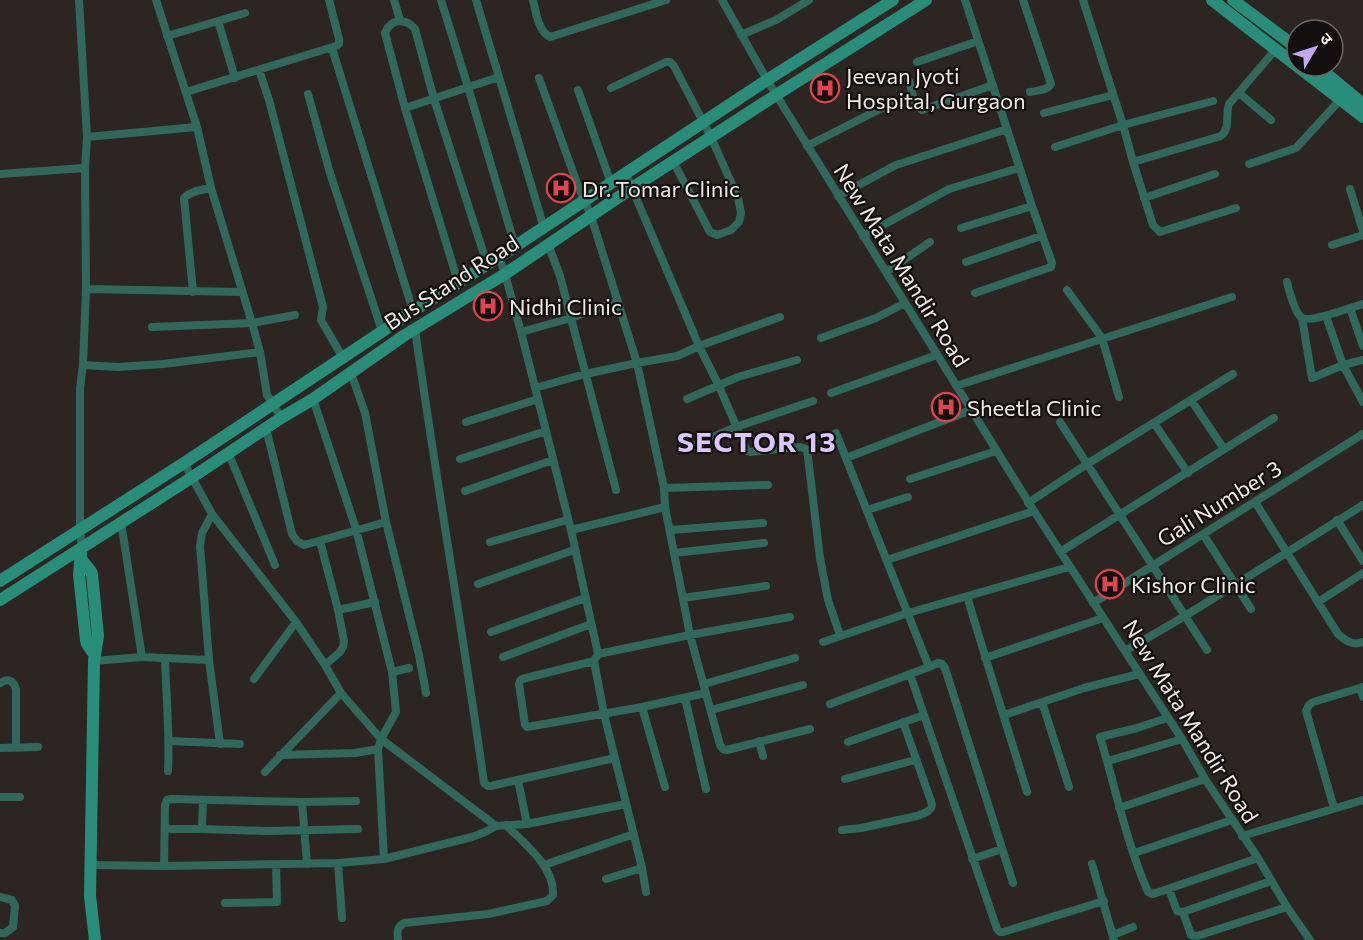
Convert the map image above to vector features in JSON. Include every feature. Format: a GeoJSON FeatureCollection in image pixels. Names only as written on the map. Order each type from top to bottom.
{"type":"FeatureCollection","features":[{"type":"Feature","properties":{"kind":"street"},"geometry":{"type":"LineString","coordinates":[[80,0],[87,137],[86,289],[80,388],[80,531],[81,553],[92,574],[98,636],[94,658],[90,865],[90,896],[95,940]]}},
{"type":"Feature","properties":{"kind":"street"},"geometry":{"type":"LineString","coordinates":[[156,0],[197,127],[211,188],[252,322],[267,395],[280,417]]}},
{"type":"Feature","properties":{"kind":"street"},"geometry":{"type":"LineString","coordinates":[[186,92],[336,46],[339,44],[339,39],[329,0]]}},
{"type":"Feature","properties":{"kind":"street"},"geometry":{"type":"LineString","coordinates":[[394,0],[400,20]]}},
{"type":"Feature","properties":{"kind":"street"},"geometry":{"type":"LineString","coordinates":[[441,0],[515,246]]}},
{"type":"Feature","properties":{"kind":"street"},"geometry":{"type":"LineString","coordinates":[[476,0],[544,228]]}},
{"type":"Feature","properties":{"kind":"street"},"geometry":{"type":"LineString","coordinates":[[533,0],[541,28],[550,37],[666,0]]}},
{"type":"Feature","properties":{"kind":"street"},"geometry":{"type":"LineString","coordinates":[[741,35],[776,20],[809,0]]}},
{"type":"Feature","properties":{"kind":"street","name":"Bus Stand Road"},"geometry":{"type":"LineString","coordinates":[[0,600],[81,553],[121,522],[191,478],[280,417],[313,399],[410,332],[505,274],[776,94],[926,0]]}},
{"type":"Feature","properties":{"kind":"street"},"geometry":{"type":"LineString","coordinates":[[965,0],[1041,236],[1052,263],[1051,267],[975,293]]}},
{"type":"Feature","properties":{"kind":"street"},"geometry":{"type":"LineString","coordinates":[[1023,0],[1051,84],[1046,89],[1030,92]]}},
{"type":"Feature","properties":{"kind":"street"},"geometry":{"type":"LineString","coordinates":[[1083,0],[1153,225],[1160,231],[1236,208]]}},
{"type":"Feature","properties":{"kind":"street"},"geometry":{"type":"LineString","coordinates":[[1212,0],[1285,57]]}},
{"type":"Feature","properties":{"kind":"street"},"geometry":{"type":"LineString","coordinates":[[1233,0],[1285,39]]}},
{"type":"Feature","properties":{"kind":"street","name":"New Mata Mandir Road"},"geometry":{"type":"LineString","coordinates":[[724,1],[767,80],[1028,503],[1310,940]]}},
{"type":"Feature","properties":{"kind":"street","name":"Bus Stand Road"},"geometry":{"type":"LineString","coordinates":[[0,580],[80,531],[413,310],[544,228],[890,1]]}},
{"type":"Feature","properties":{"kind":"street"},"geometry":{"type":"LineString","coordinates":[[167,36],[245,13]]}},
{"type":"Feature","properties":{"kind":"street"},"geometry":{"type":"LineString","coordinates":[[458,282],[405,108],[385,33],[386,28],[394,22],[400,20],[409,23],[415,29],[434,99],[487,264]]}},
{"type":"Feature","properties":{"kind":"street"},"geometry":{"type":"LineString","coordinates":[[218,21],[235,78]]}},
{"type":"Feature","properties":{"kind":"street"},"geometry":{"type":"LineString","coordinates":[[917,62],[978,40]]}},
{"type":"Feature","properties":{"kind":"street"},"geometry":{"type":"LineString","coordinates":[[332,48],[413,310]]}},
{"type":"Feature","properties":{"kind":"street"},"geometry":{"type":"LineString","coordinates":[[1133,162],[1221,136],[1227,128],[1229,104],[1276,50]]}},
{"type":"Feature","properties":{"kind":"street"},"geometry":{"type":"LineString","coordinates":[[611,88],[666,62],[674,66],[711,137],[738,198],[741,218],[736,226],[717,235],[710,232],[674,161]]}},
{"type":"Feature","properties":{"kind":"street"},"geometry":{"type":"LineString","coordinates":[[259,70],[269,100],[323,307],[321,320],[343,358]]}},
{"type":"Feature","properties":{"kind":"street"},"geometry":{"type":"LineString","coordinates":[[405,108],[499,77]]}},
{"type":"Feature","properties":{"kind":"street"},"geometry":{"type":"LineString","coordinates":[[539,78],[591,216],[637,363],[664,488],[690,635],[720,745],[727,750],[810,729]]}},
{"type":"Feature","properties":{"kind":"street"},"geometry":{"type":"LineString","coordinates":[[1312,78],[1363,117]]}},
{"type":"Feature","properties":{"kind":"street"},"geometry":{"type":"LineString","coordinates":[[1332,78],[1363,104]]}},
{"type":"Feature","properties":{"kind":"street"},"geometry":{"type":"LineString","coordinates":[[909,81],[916,105],[922,110],[993,85]]}},
{"type":"Feature","properties":{"kind":"street"},"geometry":{"type":"LineString","coordinates":[[578,90],[611,183]]}},
{"type":"Feature","properties":{"kind":"street"},"geometry":{"type":"LineString","coordinates":[[1239,93],[1271,120]]}},
{"type":"Feature","properties":{"kind":"street"},"geometry":{"type":"LineString","coordinates":[[308,94],[330,173],[382,331]]}},
{"type":"Feature","properties":{"kind":"street"},"geometry":{"type":"LineString","coordinates":[[1044,113],[1113,94]]}},
{"type":"Feature","properties":{"kind":"street"},"geometry":{"type":"LineString","coordinates":[[1249,164],[1296,148],[1340,100]]}},
{"type":"Feature","properties":{"kind":"street"},"geometry":{"type":"LineString","coordinates":[[1056,147],[1123,125],[1212,101]]}},
{"type":"Feature","properties":{"kind":"street"},"geometry":{"type":"LineString","coordinates":[[807,146],[894,102]]}},
{"type":"Feature","properties":{"kind":"street"},"geometry":{"type":"LineString","coordinates":[[87,137],[197,127]]}},
{"type":"Feature","properties":{"kind":"street"},"geometry":{"type":"LineString","coordinates":[[838,196],[896,165],[1007,129]]}},
{"type":"Feature","properties":{"kind":"street"},"geometry":{"type":"LineString","coordinates":[[0,174],[85,168]]}},
{"type":"Feature","properties":{"kind":"street"},"geometry":{"type":"LineString","coordinates":[[863,236],[949,189],[1019,168]]}},
{"type":"Feature","properties":{"kind":"street"},"geometry":{"type":"LineString","coordinates":[[626,174],[699,346],[747,451],[800,447],[807,449],[820,558],[828,600],[840,636]]}},
{"type":"Feature","properties":{"kind":"street"},"geometry":{"type":"LineString","coordinates":[[1144,198],[1215,174]]}},
{"type":"Feature","properties":{"kind":"street"},"geometry":{"type":"LineString","coordinates":[[193,292],[184,198],[192,193],[211,188]]}},
{"type":"Feature","properties":{"kind":"street"},"geometry":{"type":"LineString","coordinates":[[1332,245],[1363,233],[1350,189]]}},
{"type":"Feature","properties":{"kind":"street"},"geometry":{"type":"LineString","coordinates":[[961,228],[1032,206]]}},
{"type":"Feature","properties":{"kind":"street"},"geometry":{"type":"LineString","coordinates":[[966,262],[1041,236]]}},
{"type":"Feature","properties":{"kind":"street"},"geometry":{"type":"LineString","coordinates":[[886,272],[930,242]]}},
{"type":"Feature","properties":{"kind":"street"},"geometry":{"type":"LineString","coordinates":[[548,244],[560,276],[616,490]]}},
{"type":"Feature","properties":{"kind":"street"},"geometry":{"type":"LineString","coordinates":[[499,257],[521,332],[571,530],[591,624],[604,714],[646,892]]}},
{"type":"Feature","properties":{"kind":"street"},"geometry":{"type":"LineString","coordinates":[[1287,282],[1298,314],[1308,320],[1363,304]]}},
{"type":"Feature","properties":{"kind":"street"},"geometry":{"type":"LineString","coordinates":[[86,289],[242,292]]}},
{"type":"Feature","properties":{"kind":"street"},"geometry":{"type":"LineString","coordinates":[[1067,290],[1102,339],[1119,397]]}},
{"type":"Feature","properties":{"kind":"street"},"geometry":{"type":"LineString","coordinates":[[956,386],[1232,297]]}},
{"type":"Feature","properties":{"kind":"street"},"geometry":{"type":"LineString","coordinates":[[521,332],[571,318],[618,301]]}},
{"type":"Feature","properties":{"kind":"street"},"geometry":{"type":"LineString","coordinates":[[822,338],[876,318],[905,303]]}},
{"type":"Feature","properties":{"kind":"street"},"geometry":{"type":"LineString","coordinates":[[1350,308],[1363,346]]}},
{"type":"Feature","properties":{"kind":"street"},"geometry":{"type":"LineString","coordinates":[[152,327],[252,322],[295,315]]}},
{"type":"Feature","properties":{"kind":"street"},"geometry":{"type":"LineString","coordinates":[[1326,316],[1343,365],[1363,402]]}},
{"type":"Feature","properties":{"kind":"street"},"geometry":{"type":"LineString","coordinates":[[535,388],[585,374],[677,356],[780,317]]}},
{"type":"Feature","properties":{"kind":"street"},"geometry":{"type":"LineString","coordinates":[[1302,318],[1312,378],[1343,365],[1363,360]]}},
{"type":"Feature","properties":{"kind":"street"},"geometry":{"type":"LineString","coordinates":[[398,320],[410,332],[424,392],[484,783],[491,786],[615,758]]}},
{"type":"Feature","properties":{"kind":"street"},"geometry":{"type":"LineString","coordinates":[[83,365],[118,367],[154,365],[260,352]]}},
{"type":"Feature","properties":{"kind":"street"},"geometry":{"type":"LineString","coordinates":[[831,393],[937,354]]}},
{"type":"Feature","properties":{"kind":"street"},"geometry":{"type":"LineString","coordinates":[[687,399],[747,374],[797,360]]}},
{"type":"Feature","properties":{"kind":"street"},"geometry":{"type":"LineString","coordinates":[[351,373],[365,413],[386,522],[426,693]]}},
{"type":"Feature","properties":{"kind":"street"},"geometry":{"type":"LineString","coordinates":[[1028,503],[1233,374]]}},
{"type":"Feature","properties":{"kind":"street"},"geometry":{"type":"LineString","coordinates":[[313,399],[356,529],[392,672],[396,711],[378,749],[384,859]]}},
{"type":"Feature","properties":{"kind":"street"},"geometry":{"type":"LineString","coordinates":[[466,422],[538,399]]}},
{"type":"Feature","properties":{"kind":"street"},"geometry":{"type":"LineString","coordinates":[[1191,400],[1224,450]]}},
{"type":"Feature","properties":{"kind":"street"},"geometry":{"type":"LineString","coordinates":[[693,446],[736,427],[813,401]]}},
{"type":"Feature","properties":{"kind":"street"},"geometry":{"type":"LineString","coordinates":[[846,458],[971,410]]}},
{"type":"Feature","properties":{"kind":"street"},"geometry":{"type":"LineString","coordinates":[[1060,552],[1274,418]]}},
{"type":"Feature","properties":{"kind":"street"},"geometry":{"type":"LineString","coordinates":[[1060,422],[1207,650]]}},
{"type":"Feature","properties":{"kind":"street"},"geometry":{"type":"LineString","coordinates":[[1154,423],[1188,472]]}},
{"type":"Feature","properties":{"kind":"street"},"geometry":{"type":"LineString","coordinates":[[266,428],[292,534],[297,541],[301,544],[320,541],[386,522]]}},
{"type":"Feature","properties":{"kind":"street"},"geometry":{"type":"LineString","coordinates":[[460,459],[546,431]]}},
{"type":"Feature","properties":{"kind":"street"},"geometry":{"type":"LineString","coordinates":[[836,433],[929,667]]}},
{"type":"Feature","properties":{"kind":"street","name":"Gali Number 3"},"geometry":{"type":"LineString","coordinates":[[1093,603],[1363,434]]}},
{"type":"Feature","properties":{"kind":"street"},"geometry":{"type":"LineString","coordinates":[[910,479],[996,451]]}},
{"type":"Feature","properties":{"kind":"street"},"geometry":{"type":"LineString","coordinates":[[228,452],[275,566]]}},
{"type":"Feature","properties":{"kind":"street"},"geometry":{"type":"LineString","coordinates":[[465,491],[553,460]]}},
{"type":"Feature","properties":{"kind":"street"},"geometry":{"type":"LineString","coordinates":[[184,463],[212,514],[296,622],[342,693],[381,740],[496,826]]}},
{"type":"Feature","properties":{"kind":"street"},"geometry":{"type":"LineString","coordinates":[[664,488],[768,485]]}},
{"type":"Feature","properties":{"kind":"street"},"geometry":{"type":"LineString","coordinates":[[867,510],[908,497]]}},
{"type":"Feature","properties":{"kind":"street"},"geometry":{"type":"LineString","coordinates":[[1255,502],[1338,634],[1347,641],[1357,644],[1363,642]]}},
{"type":"Feature","properties":{"kind":"street"},"geometry":{"type":"LineString","coordinates":[[1125,651],[1363,505]]}},
{"type":"Feature","properties":{"kind":"street"},"geometry":{"type":"LineString","coordinates":[[571,530],[666,507]]}},
{"type":"Feature","properties":{"kind":"street"},"geometry":{"type":"LineString","coordinates":[[887,560],[1034,511]]}},
{"type":"Feature","properties":{"kind":"street"},"geometry":{"type":"LineString","coordinates":[[212,514],[202,533],[200,546],[209,660],[220,744]]}},
{"type":"Feature","properties":{"kind":"street"},"geometry":{"type":"LineString","coordinates":[[490,542],[567,520]]}},
{"type":"Feature","properties":{"kind":"street"},"geometry":{"type":"LineString","coordinates":[[1337,520],[1363,561]]}},
{"type":"Feature","properties":{"kind":"street"},"geometry":{"type":"LineString","coordinates":[[121,522],[142,657]]}},
{"type":"Feature","properties":{"kind":"street"},"geometry":{"type":"LineString","coordinates":[[670,530],[763,524]]}},
{"type":"Feature","properties":{"kind":"street"},"geometry":{"type":"LineString","coordinates":[[1203,534],[1251,609]]}},
{"type":"Feature","properties":{"kind":"street"},"geometry":{"type":"LineString","coordinates":[[320,541],[344,641],[340,652],[325,665]]}},
{"type":"Feature","properties":{"kind":"street"},"geometry":{"type":"LineString","coordinates":[[674,553],[764,543]]}},
{"type":"Feature","properties":{"kind":"street"},"geometry":{"type":"LineString","coordinates":[[477,584],[574,550]]}},
{"type":"Feature","properties":{"kind":"street"},"geometry":{"type":"LineString","coordinates":[[823,642],[908,613],[1069,567]]}},
{"type":"Feature","properties":{"kind":"street"},"geometry":{"type":"LineString","coordinates":[[1318,602],[1363,573]]}},
{"type":"Feature","properties":{"kind":"street"},"geometry":{"type":"LineString","coordinates":[[683,598],[766,586]]}},
{"type":"Feature","properties":{"kind":"street"},"geometry":{"type":"LineString","coordinates":[[967,596],[1027,792]]}},
{"type":"Feature","properties":{"kind":"street"},"geometry":{"type":"LineString","coordinates":[[491,632],[585,598]]}},
{"type":"Feature","properties":{"kind":"street"},"geometry":{"type":"LineString","coordinates":[[338,610],[375,602]]}},
{"type":"Feature","properties":{"kind":"street"},"geometry":{"type":"LineString","coordinates":[[790,617],[690,635],[522,679],[519,684],[525,725],[530,727],[685,698],[705,688],[795,658]]}},
{"type":"Feature","properties":{"kind":"street"},"geometry":{"type":"LineString","coordinates":[[985,658],[1103,618]]}},
{"type":"Feature","properties":{"kind":"street"},"geometry":{"type":"LineString","coordinates":[[254,679],[296,622]]}},
{"type":"Feature","properties":{"kind":"street"},"geometry":{"type":"LineString","coordinates":[[503,657],[591,624]]}},
{"type":"Feature","properties":{"kind":"street"},"geometry":{"type":"LineString","coordinates":[[94,658],[142,657],[209,660]]}},
{"type":"Feature","properties":{"kind":"street"},"geometry":{"type":"LineString","coordinates":[[165,658],[170,741],[168,771]]}},
{"type":"Feature","properties":{"kind":"street"},"geometry":{"type":"LineString","coordinates":[[830,704],[938,663],[942,664],[1013,883]]}},
{"type":"Feature","properties":{"kind":"street"},"geometry":{"type":"LineString","coordinates":[[392,672],[409,668]]}},
{"type":"Feature","properties":{"kind":"street"},"geometry":{"type":"LineString","coordinates":[[910,674],[997,929],[1003,932],[1104,901]]}},
{"type":"Feature","properties":{"kind":"street"},"geometry":{"type":"LineString","coordinates":[[1004,715],[1084,688],[1139,674]]}},
{"type":"Feature","properties":{"kind":"street"},"geometry":{"type":"LineString","coordinates":[[0,683],[11,681],[16,689],[16,747]]}},
{"type":"Feature","properties":{"kind":"street"},"geometry":{"type":"LineString","coordinates":[[711,710],[803,685]]}},
{"type":"Feature","properties":{"kind":"street"},"geometry":{"type":"LineString","coordinates":[[1334,808],[1306,711],[1313,702],[1362,687],[1363,697]]}},
{"type":"Feature","properties":{"kind":"street"},"geometry":{"type":"LineString","coordinates":[[265,772],[342,693]]}},
{"type":"Feature","properties":{"kind":"street"},"geometry":{"type":"LineString","coordinates":[[685,698],[706,789]]}},
{"type":"Feature","properties":{"kind":"street"},"geometry":{"type":"LineString","coordinates":[[1042,702],[1068,787]]}},
{"type":"Feature","properties":{"kind":"street"},"geometry":{"type":"LineString","coordinates":[[642,707],[665,787]]}},
{"type":"Feature","properties":{"kind":"street"},"geometry":{"type":"LineString","coordinates":[[848,742],[924,715]]}},
{"type":"Feature","properties":{"kind":"street"},"geometry":{"type":"LineString","coordinates":[[1167,718],[1100,737],[1119,808],[1148,892],[1152,894],[1169,889],[1258,858]]}},
{"type":"Feature","properties":{"kind":"street"},"geometry":{"type":"LineString","coordinates":[[842,830],[927,812],[931,808],[932,804],[903,722]]}},
{"type":"Feature","properties":{"kind":"street"},"geometry":{"type":"LineString","coordinates":[[1108,761],[1182,740]]}},
{"type":"Feature","properties":{"kind":"street"},"geometry":{"type":"LineString","coordinates":[[170,741],[240,744]]}},
{"type":"Feature","properties":{"kind":"street"},"geometry":{"type":"LineString","coordinates":[[759,741],[763,756]]}},
{"type":"Feature","properties":{"kind":"street"},"geometry":{"type":"LineString","coordinates":[[0,748],[38,747]]}},
{"type":"Feature","properties":{"kind":"street"},"geometry":{"type":"LineString","coordinates":[[280,755],[355,753],[378,749]]}},
{"type":"Feature","properties":{"kind":"street"},"geometry":{"type":"LineString","coordinates":[[845,779],[915,760]]}},
{"type":"Feature","properties":{"kind":"street"},"geometry":{"type":"LineString","coordinates":[[1119,808],[1205,779]]}},
{"type":"Feature","properties":{"kind":"street"},"geometry":{"type":"LineString","coordinates":[[518,780],[527,824]]}},
{"type":"Feature","properties":{"kind":"street"},"geometry":{"type":"LineString","coordinates":[[0,796],[20,797]]}},
{"type":"Feature","properties":{"kind":"street"},"geometry":{"type":"LineString","coordinates":[[164,866],[167,800],[356,801]]}},
{"type":"Feature","properties":{"kind":"street"},"geometry":{"type":"LineString","coordinates":[[202,828],[203,800]]}},
{"type":"Feature","properties":{"kind":"street"},"geometry":{"type":"LineString","coordinates":[[1242,836],[1363,800]]}},
{"type":"Feature","properties":{"kind":"street"},"geometry":{"type":"LineString","coordinates":[[302,802],[307,864]]}},
{"type":"Feature","properties":{"kind":"street"},"geometry":{"type":"LineString","coordinates":[[90,865],[307,864],[384,859],[472,837],[496,826],[527,824],[626,804]]}},
{"type":"Feature","properties":{"kind":"street"},"geometry":{"type":"LineString","coordinates":[[1134,853],[1232,820]]}},
{"type":"Feature","properties":{"kind":"street"},"geometry":{"type":"LineString","coordinates":[[398,940],[397,930],[399,925],[404,923],[488,914],[547,901],[553,895],[554,889],[544,865],[506,825]]}},
{"type":"Feature","properties":{"kind":"street"},"geometry":{"type":"LineString","coordinates":[[165,829],[268,831],[358,829]]}},
{"type":"Feature","properties":{"kind":"street"},"geometry":{"type":"LineString","coordinates":[[544,865],[634,834]]}},
{"type":"Feature","properties":{"kind":"street"},"geometry":{"type":"LineString","coordinates":[[972,859],[1002,849]]}},
{"type":"Feature","properties":{"kind":"street"},"geometry":{"type":"LineString","coordinates":[[338,863],[342,918]]}},
{"type":"Feature","properties":{"kind":"street"},"geometry":{"type":"LineString","coordinates":[[225,903],[277,902],[276,864]]}},
{"type":"Feature","properties":{"kind":"street"},"geometry":{"type":"LineString","coordinates":[[1092,864],[1114,937],[1133,927]]}},
{"type":"Feature","properties":{"kind":"street"},"geometry":{"type":"LineString","coordinates":[[606,879],[642,868]]}},
{"type":"Feature","properties":{"kind":"street"},"geometry":{"type":"LineString","coordinates":[[1169,889],[1177,911],[1183,912],[1271,881]]}},
{"type":"Feature","properties":{"kind":"street"},"geometry":{"type":"LineString","coordinates":[[0,897],[12,900],[15,913],[13,927],[5,933],[0,933]]}},
{"type":"Feature","properties":{"kind":"street"},"geometry":{"type":"LineString","coordinates":[[1183,912],[1191,935],[1197,936],[1287,907]]}},
{"type":"Feature","properties":{"kind":"place","name":"Jeevan Jyoti Hospital, Gurgaon"},"geometry":{"type":"Point","coordinates":[825,88]}},
{"type":"Feature","properties":{"kind":"place","name":"Dr. Tomar Clinic"},"geometry":{"type":"Point","coordinates":[561,188]}},
{"type":"Feature","properties":{"kind":"place","name":"Nidhi Clinic"},"geometry":{"type":"Point","coordinates":[488,306]}},
{"type":"Feature","properties":{"kind":"place","name":"Sheetla Clinic"},"geometry":{"type":"Point","coordinates":[946,407]}},
{"type":"Feature","properties":{"kind":"place","name":"Kishor Clinic"},"geometry":{"type":"Point","coordinates":[1110,584]}},
{"type":"Feature","properties":{"kind":"district","name":"SECTOR 13"},"geometry":{"type":"Point","coordinates":[757,441]}}]}
